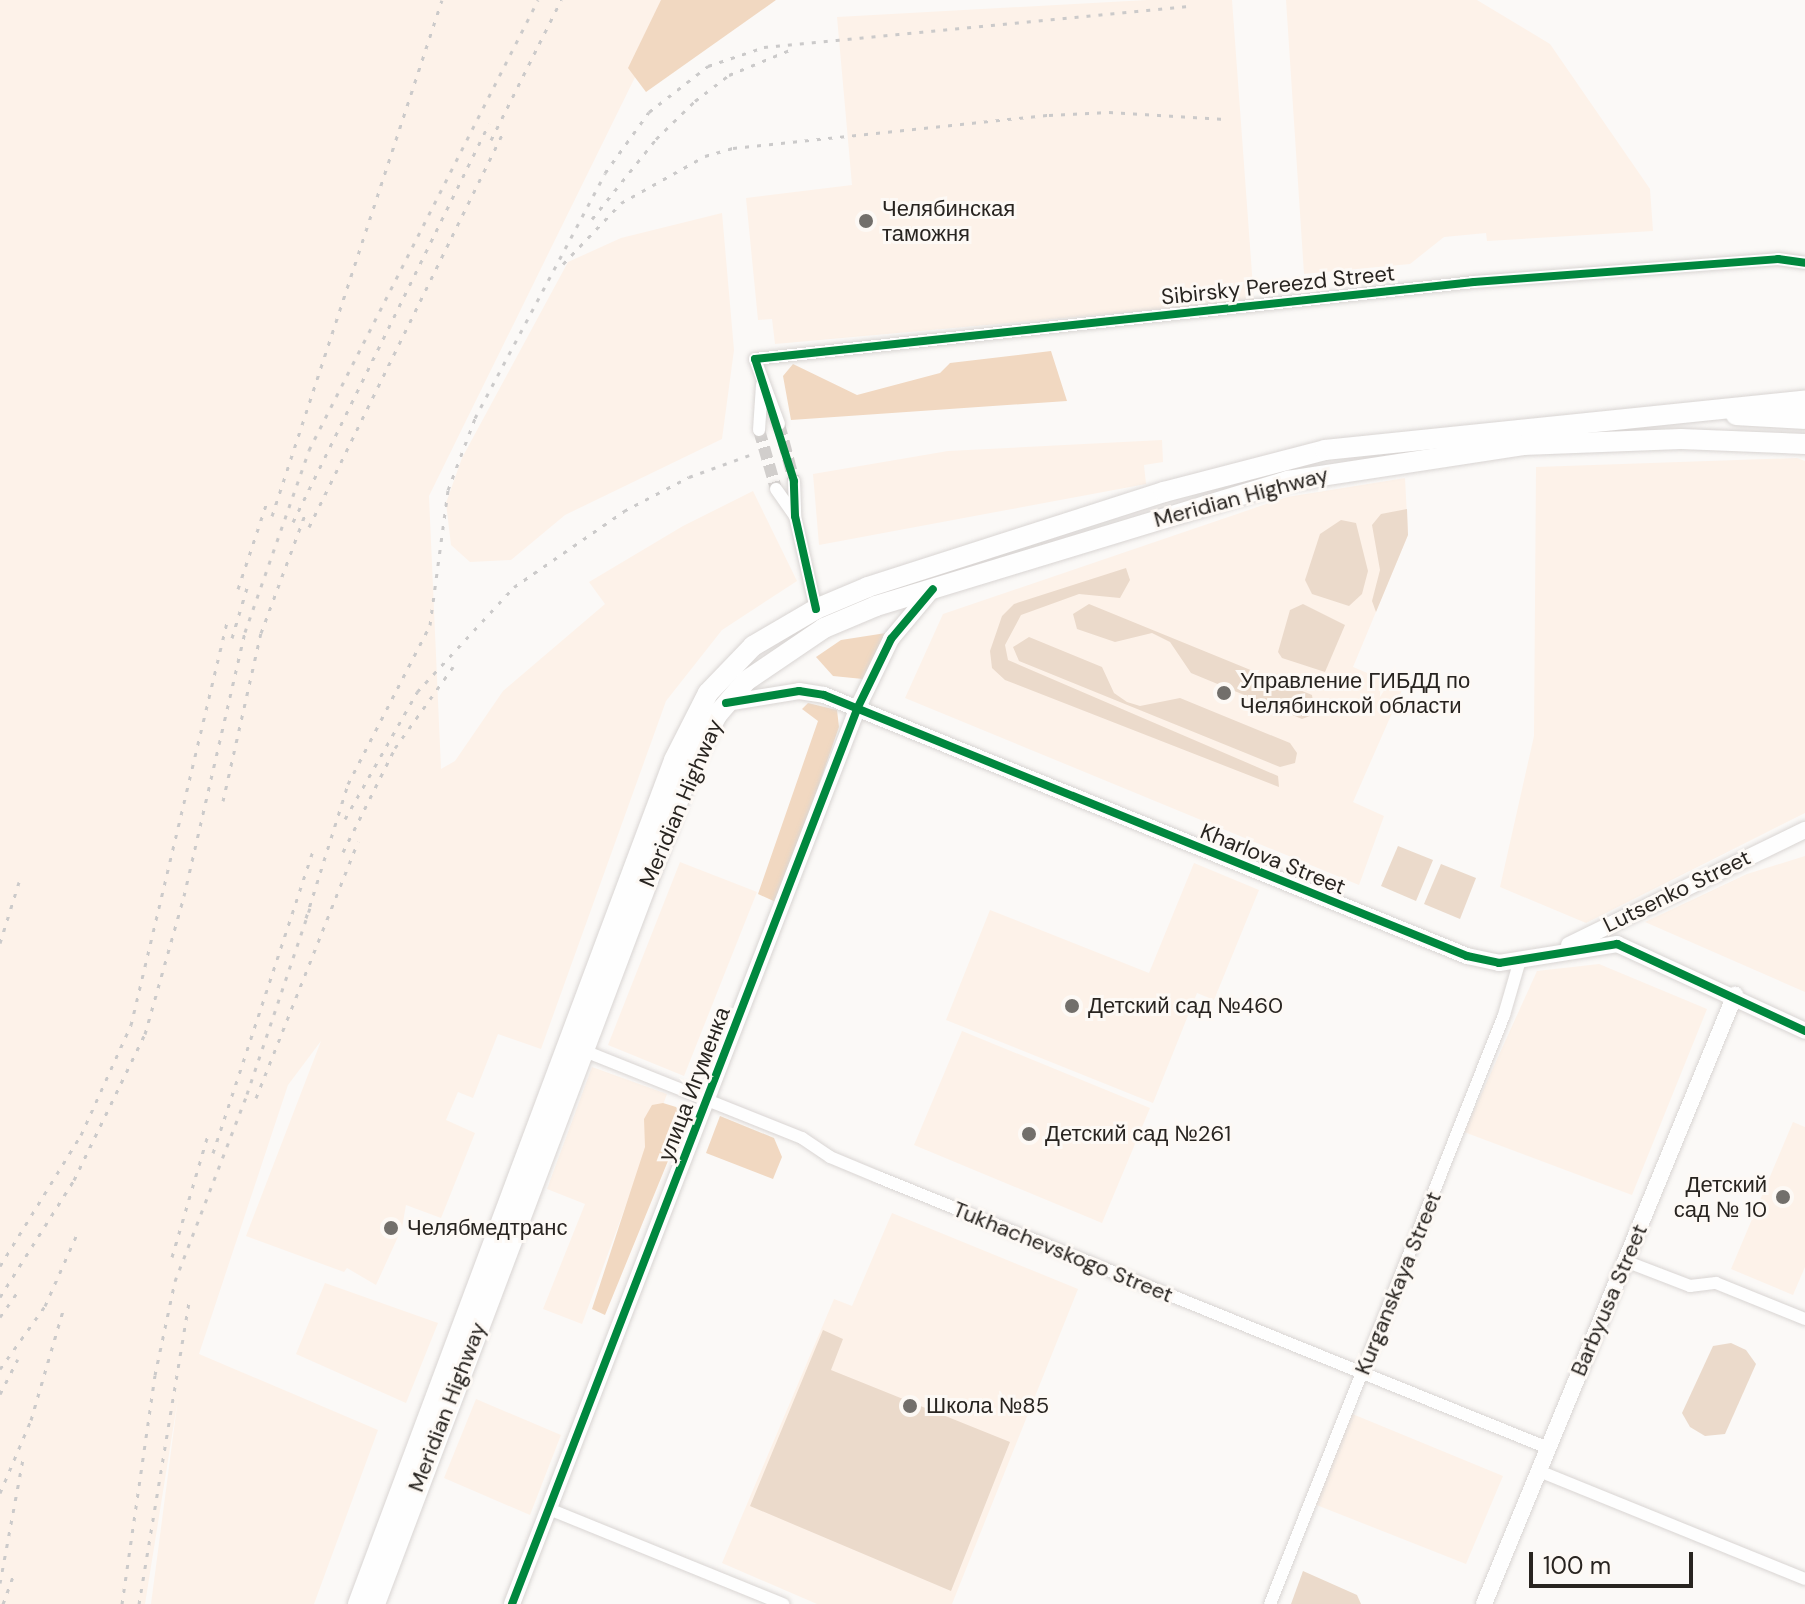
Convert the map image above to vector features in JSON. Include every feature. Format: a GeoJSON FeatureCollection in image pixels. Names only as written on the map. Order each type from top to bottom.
{"type":"FeatureCollection","features":[{"type":"Feature","properties":{"kind":"main road"},"geometry":{"type":"LineString","coordinates":[[1652,416],[1805,400]]}},
{"type":"Feature","properties":{"kind":"main road"},"geometry":{"type":"LineString","coordinates":[[1652,416],[1805,419]]}},
{"type":"Feature","properties":{"kind":"main road","name":"Meridian Highway"},"geometry":{"type":"LineString","coordinates":[[358,1604],[684,736],[729,669],[753,646],[816,609],[897,577],[1164,492],[1310,454],[1384,441],[1652,416]]}},
{"type":"Feature","properties":{"kind":"main road","name":"Meridian Highway"},"geometry":{"type":"LineString","coordinates":[[375,1604],[692,764],[726,703],[780,653],[824,628],[933,589],[1275,484],[1456,451],[1590,441],[1805,444]]}},
{"type":"Feature","properties":{"kind":"street","name":"Sibirsky Pereezd Street"},"geometry":{"type":"LineString","coordinates":[[762,382],[755,359],[1474,282],[1778,259],[1805,263]]}},
{"type":"Feature","properties":{"kind":"street"},"geometry":{"type":"LineString","coordinates":[[762,382],[779,424]]}},
{"type":"Feature","properties":{"kind":"street"},"geometry":{"type":"LineString","coordinates":[[759,430],[762,382]]}},
{"type":"Feature","properties":{"kind":"street"},"geometry":{"type":"LineString","coordinates":[[794,481],[795,516],[816,609]]}},
{"type":"Feature","properties":{"kind":"street"},"geometry":{"type":"LineString","coordinates":[[776,489],[795,516]]}},
{"type":"Feature","properties":{"kind":"street","name":"улица Игуменка"},"geometry":{"type":"LineString","coordinates":[[512,1604],[858,707],[891,639],[933,589]]}},
{"type":"Feature","properties":{"kind":"street","name":"Kharlova Street"},"geometry":{"type":"LineString","coordinates":[[726,703],[799,691],[858,707],[1467,956],[1499,963],[1617,944]]}},
{"type":"Feature","properties":{"kind":"street","name":"Lutsenko Street"},"geometry":{"type":"LineString","coordinates":[[1550,955],[1805,830]]}},
{"type":"Feature","properties":{"kind":"street"},"geometry":{"type":"LineString","coordinates":[[1621,918],[1617,944],[1735,995],[1763,1014],[1805,1031]]}},
{"type":"Feature","properties":{"kind":"street","name":"Kurganskaya Street"},"geometry":{"type":"LineString","coordinates":[[1270,1604],[1504,1015],[1520,960]]}},
{"type":"Feature","properties":{"kind":"street","name":"Barbyusa Street"},"geometry":{"type":"LineString","coordinates":[[1484,1604],[1735,995]]}},
{"type":"Feature","properties":{"kind":"street","name":"Tukhachevskogo Street"},"geometry":{"type":"LineString","coordinates":[[582,1050],[802,1138],[830,1157],[1548,1448]]}},
{"type":"Feature","properties":{"kind":"street"},"geometry":{"type":"LineString","coordinates":[[1625,1261],[1690,1286],[1716,1283],[1805,1319]]}},
{"type":"Feature","properties":{"kind":"street"},"geometry":{"type":"LineString","coordinates":[[1539,1471],[1805,1579]]}},
{"type":"Feature","properties":{"kind":"street"},"geometry":{"type":"LineString","coordinates":[[549,1509],[783,1604]]}},
{"type":"Feature","properties":{"kind":"shaded area"},"geometry":{"type":"Polygon","coordinates":[[[0,0],[673,0],[429,496],[441,769],[455,761],[503,691],[605,604],[589,582],[683,526],[753,491],[797,581],[722,630],[666,701],[541,1049],[498,1034],[473,1098],[458,1092],[446,1120],[475,1133],[441,1218],[406,1205],[402,1228],[376,1285],[347,1268],[344,1272],[246,1236],[321,1041],[288,1085],[199,1354],[378,1430],[314,1604],[151,1604],[178,1398],[145,1604],[0,1604],[0,0]]]}},
{"type":"Feature","properties":{"kind":"shaded area"},"geometry":{"type":"Polygon","coordinates":[[[661,0],[776,0],[646,92],[628,68],[661,0]]]}},
{"type":"Feature","properties":{"kind":"shaded area"},"geometry":{"type":"Polygon","coordinates":[[[1147,0],[1232,0],[1254,301],[775,344],[772,319],[758,320],[746,198],[852,185],[837,17],[1147,0]]]}},
{"type":"Feature","properties":{"kind":"shaded area"},"geometry":{"type":"Polygon","coordinates":[[[1286,0],[1477,0],[1550,44],[1650,189],[1653,231],[1487,241],[1486,233],[1444,237],[1410,264],[1304,274],[1286,0]]]}},
{"type":"Feature","properties":{"kind":"shaded area"},"geometry":{"type":"Polygon","coordinates":[[[722,213],[734,350],[722,439],[565,515],[511,560],[470,562],[451,545],[446,503],[462,458],[568,262],[621,238],[722,213]]]}},
{"type":"Feature","properties":{"kind":"shaded area"},"geometry":{"type":"Polygon","coordinates":[[[1051,351],[1067,401],[791,420],[783,376],[793,364],[857,395],[940,373],[950,363],[1051,351]]]}},
{"type":"Feature","properties":{"kind":"shaded area"},"geometry":{"type":"Polygon","coordinates":[[[1162,440],[1163,462],[1144,465],[1146,484],[819,545],[813,474],[948,451],[1162,440]]]}},
{"type":"Feature","properties":{"kind":"shaded area"},"geometry":{"type":"Polygon","coordinates":[[[1797,458],[1805,461],[1805,813],[1586,923],[1500,887],[1534,736],[1536,467],[1797,458]]]}},
{"type":"Feature","properties":{"kind":"shaded area"},"geometry":{"type":"Polygon","coordinates":[[[1405,478],[1408,535],[1353,667],[1403,688],[1353,802],[1384,816],[1359,885],[905,698],[943,614],[1287,497],[1405,478]]]}},
{"type":"Feature","properties":{"kind":"shaded area"},"geometry":{"type":"Polygon","coordinates":[[[1407,509],[1408,535],[1376,612],[1372,601],[1380,570],[1372,525],[1381,514],[1407,509]]]}},
{"type":"Feature","properties":{"kind":"shaded area"},"geometry":{"type":"Polygon","coordinates":[[[1341,520],[1356,523],[1368,571],[1362,594],[1349,606],[1312,594],[1305,580],[1320,534],[1341,520]]]}},
{"type":"Feature","properties":{"kind":"shaded area"},"geometry":{"type":"Polygon","coordinates":[[[1126,568],[1130,580],[1120,598],[1079,594],[1021,615],[1005,645],[1008,660],[1278,776],[1279,787],[1005,680],[992,668],[990,651],[1002,616],[1014,604],[1126,568]]]}},
{"type":"Feature","properties":{"kind":"shaded area"},"geometry":{"type":"Polygon","coordinates":[[[1089,604],[1312,695],[1315,714],[1302,719],[1191,673],[1170,642],[1152,633],[1115,642],[1077,629],[1073,614],[1089,604]]]}},
{"type":"Feature","properties":{"kind":"shaded area"},"geometry":{"type":"Polygon","coordinates":[[[1303,604],[1345,625],[1325,672],[1282,658],[1278,652],[1290,610],[1303,604]]]}},
{"type":"Feature","properties":{"kind":"shaded area"},"geometry":{"type":"Polygon","coordinates":[[[886,633],[863,679],[833,676],[816,657],[841,640],[886,633]]]}},
{"type":"Feature","properties":{"kind":"shaded area"},"geometry":{"type":"Polygon","coordinates":[[[1029,637],[1102,667],[1114,693],[1127,702],[1140,706],[1180,698],[1290,743],[1297,753],[1295,763],[1280,767],[1019,661],[1013,647],[1029,637]]]}},
{"type":"Feature","properties":{"kind":"shaded area"},"geometry":{"type":"Polygon","coordinates":[[[808,703],[837,710],[839,727],[778,903],[758,894],[818,721],[802,709],[808,703]]]}},
{"type":"Feature","properties":{"kind":"shaded area"},"geometry":{"type":"Polygon","coordinates":[[[1398,846],[1433,860],[1416,901],[1381,886],[1398,846]]]}},
{"type":"Feature","properties":{"kind":"shaded area"},"geometry":{"type":"Polygon","coordinates":[[[1805,856],[1805,992],[1645,922],[1747,874],[1805,856]]]}},
{"type":"Feature","properties":{"kind":"shaded area"},"geometry":{"type":"Polygon","coordinates":[[[680,862],[757,892],[684,1076],[608,1045],[680,862]]]}},
{"type":"Feature","properties":{"kind":"shaded area","name":"Детский сад №460"},"geometry":{"type":"Polygon","coordinates":[[[1194,863],[1259,890],[1214,1000],[1197,993],[1153,1103],[946,1020],[990,910],[1149,973],[1194,863]]]}},
{"type":"Feature","properties":{"kind":"shaded area"},"geometry":{"type":"Polygon","coordinates":[[[1441,864],[1476,878],[1460,919],[1424,904],[1441,864]]]}},
{"type":"Feature","properties":{"kind":"shaded area"},"geometry":{"type":"Polygon","coordinates":[[[1599,964],[1707,1009],[1632,1195],[1464,1132],[1537,971],[1599,964]]]}},
{"type":"Feature","properties":{"kind":"shaded area","name":"Детский сад №261"},"geometry":{"type":"Polygon","coordinates":[[[962,1031],[1150,1108],[1102,1223],[914,1145],[962,1031]]]}},
{"type":"Feature","properties":{"kind":"shaded area"},"geometry":{"type":"Polygon","coordinates":[[[592,1067],[667,1094],[582,1324],[543,1309],[585,1204],[547,1189],[592,1067]]]}},
{"type":"Feature","properties":{"kind":"shaded area"},"geometry":{"type":"Polygon","coordinates":[[[663,1103],[676,1107],[683,1117],[681,1129],[605,1315],[592,1309],[645,1147],[644,1119],[652,1105],[663,1103]]]}},
{"type":"Feature","properties":{"kind":"shaded area"},"geometry":{"type":"Polygon","coordinates":[[[720,1116],[774,1138],[782,1157],[773,1179],[706,1153],[720,1116]]]}},
{"type":"Feature","properties":{"kind":"shaded area","name":"Детский сад № 10"},"geometry":{"type":"Polygon","coordinates":[[[1793,1122],[1805,1127],[1805,1267],[1793,1295],[1731,1269],[1793,1122]]]}},
{"type":"Feature","properties":{"kind":"shaded area","name":"Школа №85"},"geometry":{"type":"Polygon","coordinates":[[[892,1213],[1078,1289],[952,1604],[817,1604],[722,1563],[834,1299],[852,1306],[892,1213]]]}},
{"type":"Feature","properties":{"kind":"shaded area"},"geometry":{"type":"Polygon","coordinates":[[[325,1283],[438,1323],[406,1403],[296,1354],[325,1283]]]}},
{"type":"Feature","properties":{"kind":"shaded area"},"geometry":{"type":"Polygon","coordinates":[[[823,1330],[843,1339],[831,1370],[1010,1442],[951,1591],[750,1506],[823,1330]]]}},
{"type":"Feature","properties":{"kind":"shaded area"},"geometry":{"type":"Polygon","coordinates":[[[1731,1343],[1746,1350],[1756,1364],[1725,1434],[1705,1436],[1690,1427],[1682,1413],[1713,1346],[1731,1343]]]}},
{"type":"Feature","properties":{"kind":"shaded area"},"geometry":{"type":"Polygon","coordinates":[[[476,1399],[561,1435],[530,1515],[444,1478],[476,1399]]]}},
{"type":"Feature","properties":{"kind":"shaded area"},"geometry":{"type":"Polygon","coordinates":[[[1350,1413],[1503,1476],[1466,1564],[1314,1504],[1350,1413]]]}},
{"type":"Feature","properties":{"kind":"shaded area"},"geometry":{"type":"Polygon","coordinates":[[[1303,1571],[1357,1595],[1361,1604],[1291,1604],[1303,1571]]]}},
{"type":"Feature","properties":{"kind":"tunnel"},"geometry":{"type":"LineString","coordinates":[[779,424],[794,481]]}},
{"type":"Feature","properties":{"kind":"tunnel"},"geometry":{"type":"LineString","coordinates":[[759,430],[776,489]]}},
{"type":"Feature","properties":{"kind":"railway"},"geometry":{"type":"LineString","coordinates":[[272,516],[442,0]]}},
{"type":"Feature","properties":{"kind":"railway"},"geometry":{"type":"LineString","coordinates":[[0,1297],[74,1180],[145,1034],[184,896],[245,632],[309,450],[538,0]]}},
{"type":"Feature","properties":{"kind":"railway"},"geometry":{"type":"LineString","coordinates":[[491,140],[561,0]]}},
{"type":"Feature","properties":{"kind":"railway"},"geometry":{"type":"LineString","coordinates":[[306,918],[348,784],[430,625],[448,490],[475,418],[605,173],[649,112],[708,66],[764,47],[1186,6]]}},
{"type":"Feature","properties":{"kind":"railway"},"geometry":{"type":"LineString","coordinates":[[592,219],[656,139],[695,101],[729,75],[792,49]]}},
{"type":"Feature","properties":{"kind":"railway"},"geometry":{"type":"LineString","coordinates":[[563,264],[621,203],[705,156],[733,148],[1049,115],[1109,112],[1225,119]]}},
{"type":"Feature","properties":{"kind":"railway"},"geometry":{"type":"LineString","coordinates":[[293,522],[489,124]]}},
{"type":"Feature","properties":{"kind":"railway"},"geometry":{"type":"LineString","coordinates":[[309,527],[503,133]]}},
{"type":"Feature","properties":{"kind":"railway"},"geometry":{"type":"LineString","coordinates":[[345,819],[417,692],[514,587],[624,511],[689,477],[755,453]]}},
{"type":"Feature","properties":{"kind":"railway"},"geometry":{"type":"LineString","coordinates":[[238,589],[267,502]]}},
{"type":"Feature","properties":{"kind":"railway"},"geometry":{"type":"LineString","coordinates":[[223,801],[261,633],[306,512]]}},
{"type":"Feature","properties":{"kind":"railway"},"geometry":{"type":"LineString","coordinates":[[232,638],[249,581]]}},
{"type":"Feature","properties":{"kind":"railway"},"geometry":{"type":"LineString","coordinates":[[0,1266],[81,1135],[131,1025],[227,623]]}},
{"type":"Feature","properties":{"kind":"railway"},"geometry":{"type":"LineString","coordinates":[[343,852],[395,748],[453,667]]}},
{"type":"Feature","properties":{"kind":"railway"},"geometry":{"type":"LineString","coordinates":[[256,1098],[358,842]]}},
{"type":"Feature","properties":{"kind":"railway"},"geometry":{"type":"LineString","coordinates":[[213,1153],[313,850]]}},
{"type":"Feature","properties":{"kind":"railway"},"geometry":{"type":"LineString","coordinates":[[0,943],[19,882]]}},
{"type":"Feature","properties":{"kind":"railway"},"geometry":{"type":"LineString","coordinates":[[122,1604],[155,1375],[175,1281],[247,1094],[310,908]]}},
{"type":"Feature","properties":{"kind":"railway"},"geometry":{"type":"LineString","coordinates":[[172,1257],[208,1135]]}},
{"type":"Feature","properties":{"kind":"railway"},"geometry":{"type":"LineString","coordinates":[[0,1369],[45,1306],[78,1232]]}},
{"type":"Feature","properties":{"kind":"railway"},"geometry":{"type":"LineString","coordinates":[[0,1317],[20,1288]]}},
{"type":"Feature","properties":{"kind":"railway"},"geometry":{"type":"LineString","coordinates":[[139,1604],[190,1297]]}},
{"type":"Feature","properties":{"kind":"railway"},"geometry":{"type":"LineString","coordinates":[[0,1493],[31,1420],[64,1307]]}},
{"type":"Feature","properties":{"kind":"railway"},"geometry":{"type":"LineString","coordinates":[[0,1394],[18,1359]]}},
{"type":"Feature","properties":{"kind":"railway"},"geometry":{"type":"LineString","coordinates":[[0,1583],[24,1454]]}},
{"type":"Feature","properties":{"kind":"railway"},"geometry":{"type":"LineString","coordinates":[[3,1604],[13,1576]]}},
{"type":"Feature","properties":{"kind":"cycle path"},"geometry":{"type":"LineString","coordinates":[[816,609],[795,516],[794,481],[755,359],[1474,282],[1778,259],[1805,263]]}},
{"type":"Feature","properties":{"kind":"cycle path"},"geometry":{"type":"LineString","coordinates":[[512,1604],[858,707],[891,639],[933,589]]}},
{"type":"Feature","properties":{"kind":"cycle path"},"geometry":{"type":"LineString","coordinates":[[726,703],[799,691],[824,695],[1467,956],[1499,963],[1617,944],[1805,1031]]}},
{"type":"Feature","properties":{"kind":"place","name":"Челябинская таможня"},"geometry":{"type":"Point","coordinates":[866,221]}},
{"type":"Feature","properties":{"kind":"place","name":"Управление ГИБДД по Челябинской области"},"geometry":{"type":"Point","coordinates":[1224,693]}},
{"type":"Feature","properties":{"kind":"place","name":"Детский сад №460"},"geometry":{"type":"Point","coordinates":[1072,1006]}},
{"type":"Feature","properties":{"kind":"place","name":"Детский сад №261"},"geometry":{"type":"Point","coordinates":[1029,1134]}},
{"type":"Feature","properties":{"kind":"place","name":"Детский сад № 10"},"geometry":{"type":"Point","coordinates":[1783,1197]}},
{"type":"Feature","properties":{"kind":"place","name":"Челябмедтранс"},"geometry":{"type":"Point","coordinates":[391,1228]}},
{"type":"Feature","properties":{"kind":"place","name":"Школа №85"},"geometry":{"type":"Point","coordinates":[910,1406]}}]}
